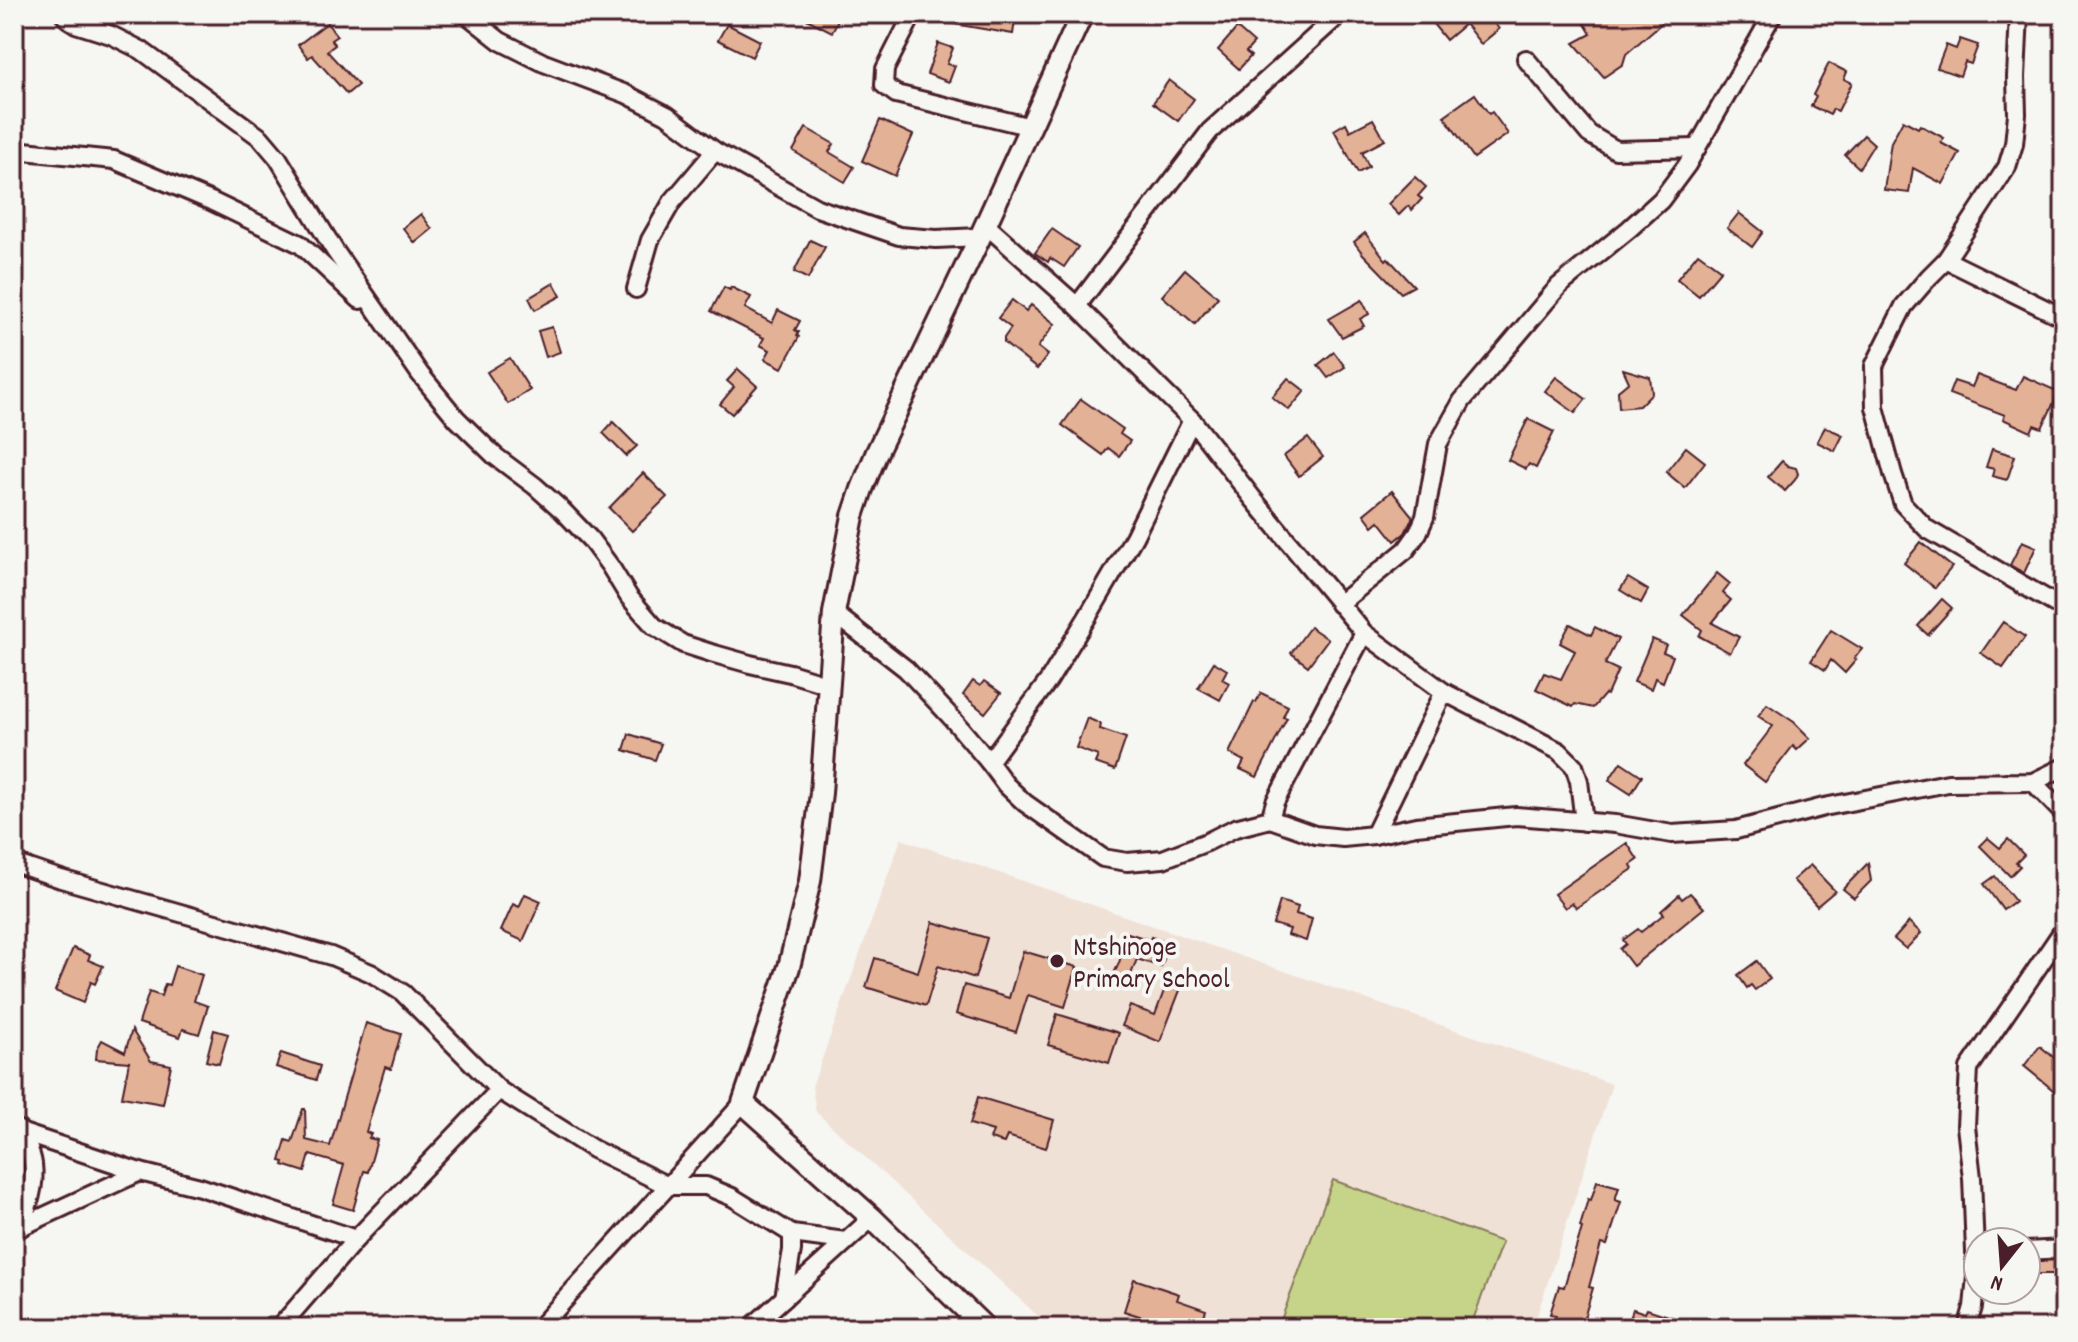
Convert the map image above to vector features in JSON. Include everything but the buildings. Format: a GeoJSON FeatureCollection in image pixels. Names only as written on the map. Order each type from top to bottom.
{"type":"FeatureCollection","features":[{"type":"Feature","properties":{"kind":"street"},"geometry":{"type":"LineString","coordinates":[[64,14],[76,24],[111,35],[141,50],[261,138],[278,158],[335,251],[420,374],[457,419],[495,456],[554,503],[590,539],[629,597],[654,626],[683,644],[829,685]]}},
{"type":"Feature","properties":{"kind":"street"},"geometry":{"type":"LineString","coordinates":[[466,14],[511,47],[626,94],[667,115],[715,151],[817,208],[899,236],[924,238],[983,231],[1077,306],[1192,420],[1364,633],[1444,692],[1559,751],[1574,766],[1584,822]]}},
{"type":"Feature","properties":{"kind":"street"},"geometry":{"type":"LineString","coordinates":[[913,14],[885,69],[884,85],[896,94],[1031,127]]}},
{"type":"Feature","properties":{"kind":"street"},"geometry":{"type":"LineString","coordinates":[[539,1328],[743,1103],[789,967],[810,881],[821,793],[834,613],[853,516],[877,452],[1082,14]]}},
{"type":"Feature","properties":{"kind":"street"},"geometry":{"type":"LineString","coordinates":[[1077,306],[1210,131],[1340,14]]}},
{"type":"Feature","properties":{"kind":"street"},"geometry":{"type":"LineString","coordinates":[[1339,604],[1406,550],[1425,517],[1438,444],[1462,401],[1559,286],[1661,200],[1687,165],[1773,14]]}},
{"type":"Feature","properties":{"kind":"street"},"geometry":{"type":"LineString","coordinates":[[2019,14],[2017,114],[2014,144],[2007,167],[1946,260],[1904,306],[1874,366],[1875,407],[1903,504],[1927,529],[2064,609]]}},
{"type":"Feature","properties":{"kind":"street"},"geometry":{"type":"LineString","coordinates":[[1526,59],[1589,134],[1616,150],[1697,148]]}},
{"type":"Feature","properties":{"kind":"street"},"geometry":{"type":"LineString","coordinates":[[14,150],[114,160],[211,201],[300,244],[384,323]]}},
{"type":"Feature","properties":{"kind":"street"},"geometry":{"type":"LineString","coordinates":[[636,289],[650,240],[657,227],[672,202],[715,151]]}},
{"type":"Feature","properties":{"kind":"street"},"geometry":{"type":"LineString","coordinates":[[1946,260],[2064,318]]}},
{"type":"Feature","properties":{"kind":"street"},"geometry":{"type":"LineString","coordinates":[[989,762],[1049,680],[1088,616],[1134,537],[1192,420]]}},
{"type":"Feature","properties":{"kind":"street"},"geometry":{"type":"LineString","coordinates":[[834,613],[906,669],[1025,803],[1103,858],[1127,862],[1163,859],[1235,828],[1270,819],[1315,835],[1343,838],[1416,826],[1516,816],[1615,824],[1672,834],[1736,830],[1824,807],[1948,783],[2033,782],[2064,767]]}},
{"type":"Feature","properties":{"kind":"street"},"geometry":{"type":"LineString","coordinates":[[1270,819],[1275,802],[1364,633]]}},
{"type":"Feature","properties":{"kind":"street"},"geometry":{"type":"LineString","coordinates":[[1374,835],[1444,692]]}},
{"type":"Feature","properties":{"kind":"street"},"geometry":{"type":"LineString","coordinates":[[2033,782],[2064,814]]}},
{"type":"Feature","properties":{"kind":"street"},"geometry":{"type":"LineString","coordinates":[[14,863],[331,956],[371,973],[403,993],[499,1090],[593,1149],[668,1186],[706,1186],[732,1197],[792,1234],[845,1241]]}},
{"type":"Feature","properties":{"kind":"street"},"geometry":{"type":"LineString","coordinates":[[1975,1226],[1966,1126],[1969,1068],[2064,929]]}},
{"type":"Feature","properties":{"kind":"street"},"geometry":{"type":"LineString","coordinates":[[279,1328],[356,1239],[499,1090]]}},
{"type":"Feature","properties":{"kind":"street"},"geometry":{"type":"LineString","coordinates":[[743,1103],[872,1218],[985,1328]]}},
{"type":"Feature","properties":{"kind":"street"},"geometry":{"type":"LineString","coordinates":[[18,1130],[140,1172],[200,1187],[356,1239]]}},
{"type":"Feature","properties":{"kind":"street"},"geometry":{"type":"LineString","coordinates":[[17,1229],[32,1197],[33,1179],[33,1163],[18,1130]]}},
{"type":"Feature","properties":{"kind":"street"},"geometry":{"type":"LineString","coordinates":[[17,1229],[140,1172]]}},
{"type":"Feature","properties":{"kind":"street"},"geometry":{"type":"LineString","coordinates":[[754,1327],[872,1218]]}},
{"type":"Feature","properties":{"kind":"street"},"geometry":{"type":"LineString","coordinates":[[784,1298],[792,1234]]}},
{"type":"Feature","properties":{"kind":"street"},"geometry":{"type":"LineString","coordinates":[[2042,1250],[2064,1249]]}},
{"type":"Feature","properties":{"kind":"street"},"geometry":{"type":"LineString","coordinates":[[1967,1328],[1973,1306]]}},
{"type":"Feature","properties":{"kind":"shaded area","name":"Ntshinoge Primary School"},"geometry":{"type":"Polygon","coordinates":[[[901,839],[1612,1084],[1533,1328],[1051,1328],[816,1112],[812,1087],[901,839]]]}},
{"type":"Feature","properties":{"kind":"green space"},"geometry":{"type":"Polygon","coordinates":[[[1333,1180],[1502,1242],[1470,1328],[1278,1328],[1333,1180]]]}},
{"type":"Feature","properties":{"kind":"place","name":"Ntshinoge Primary School"},"geometry":{"type":"Point","coordinates":[1057,961]}}]}
